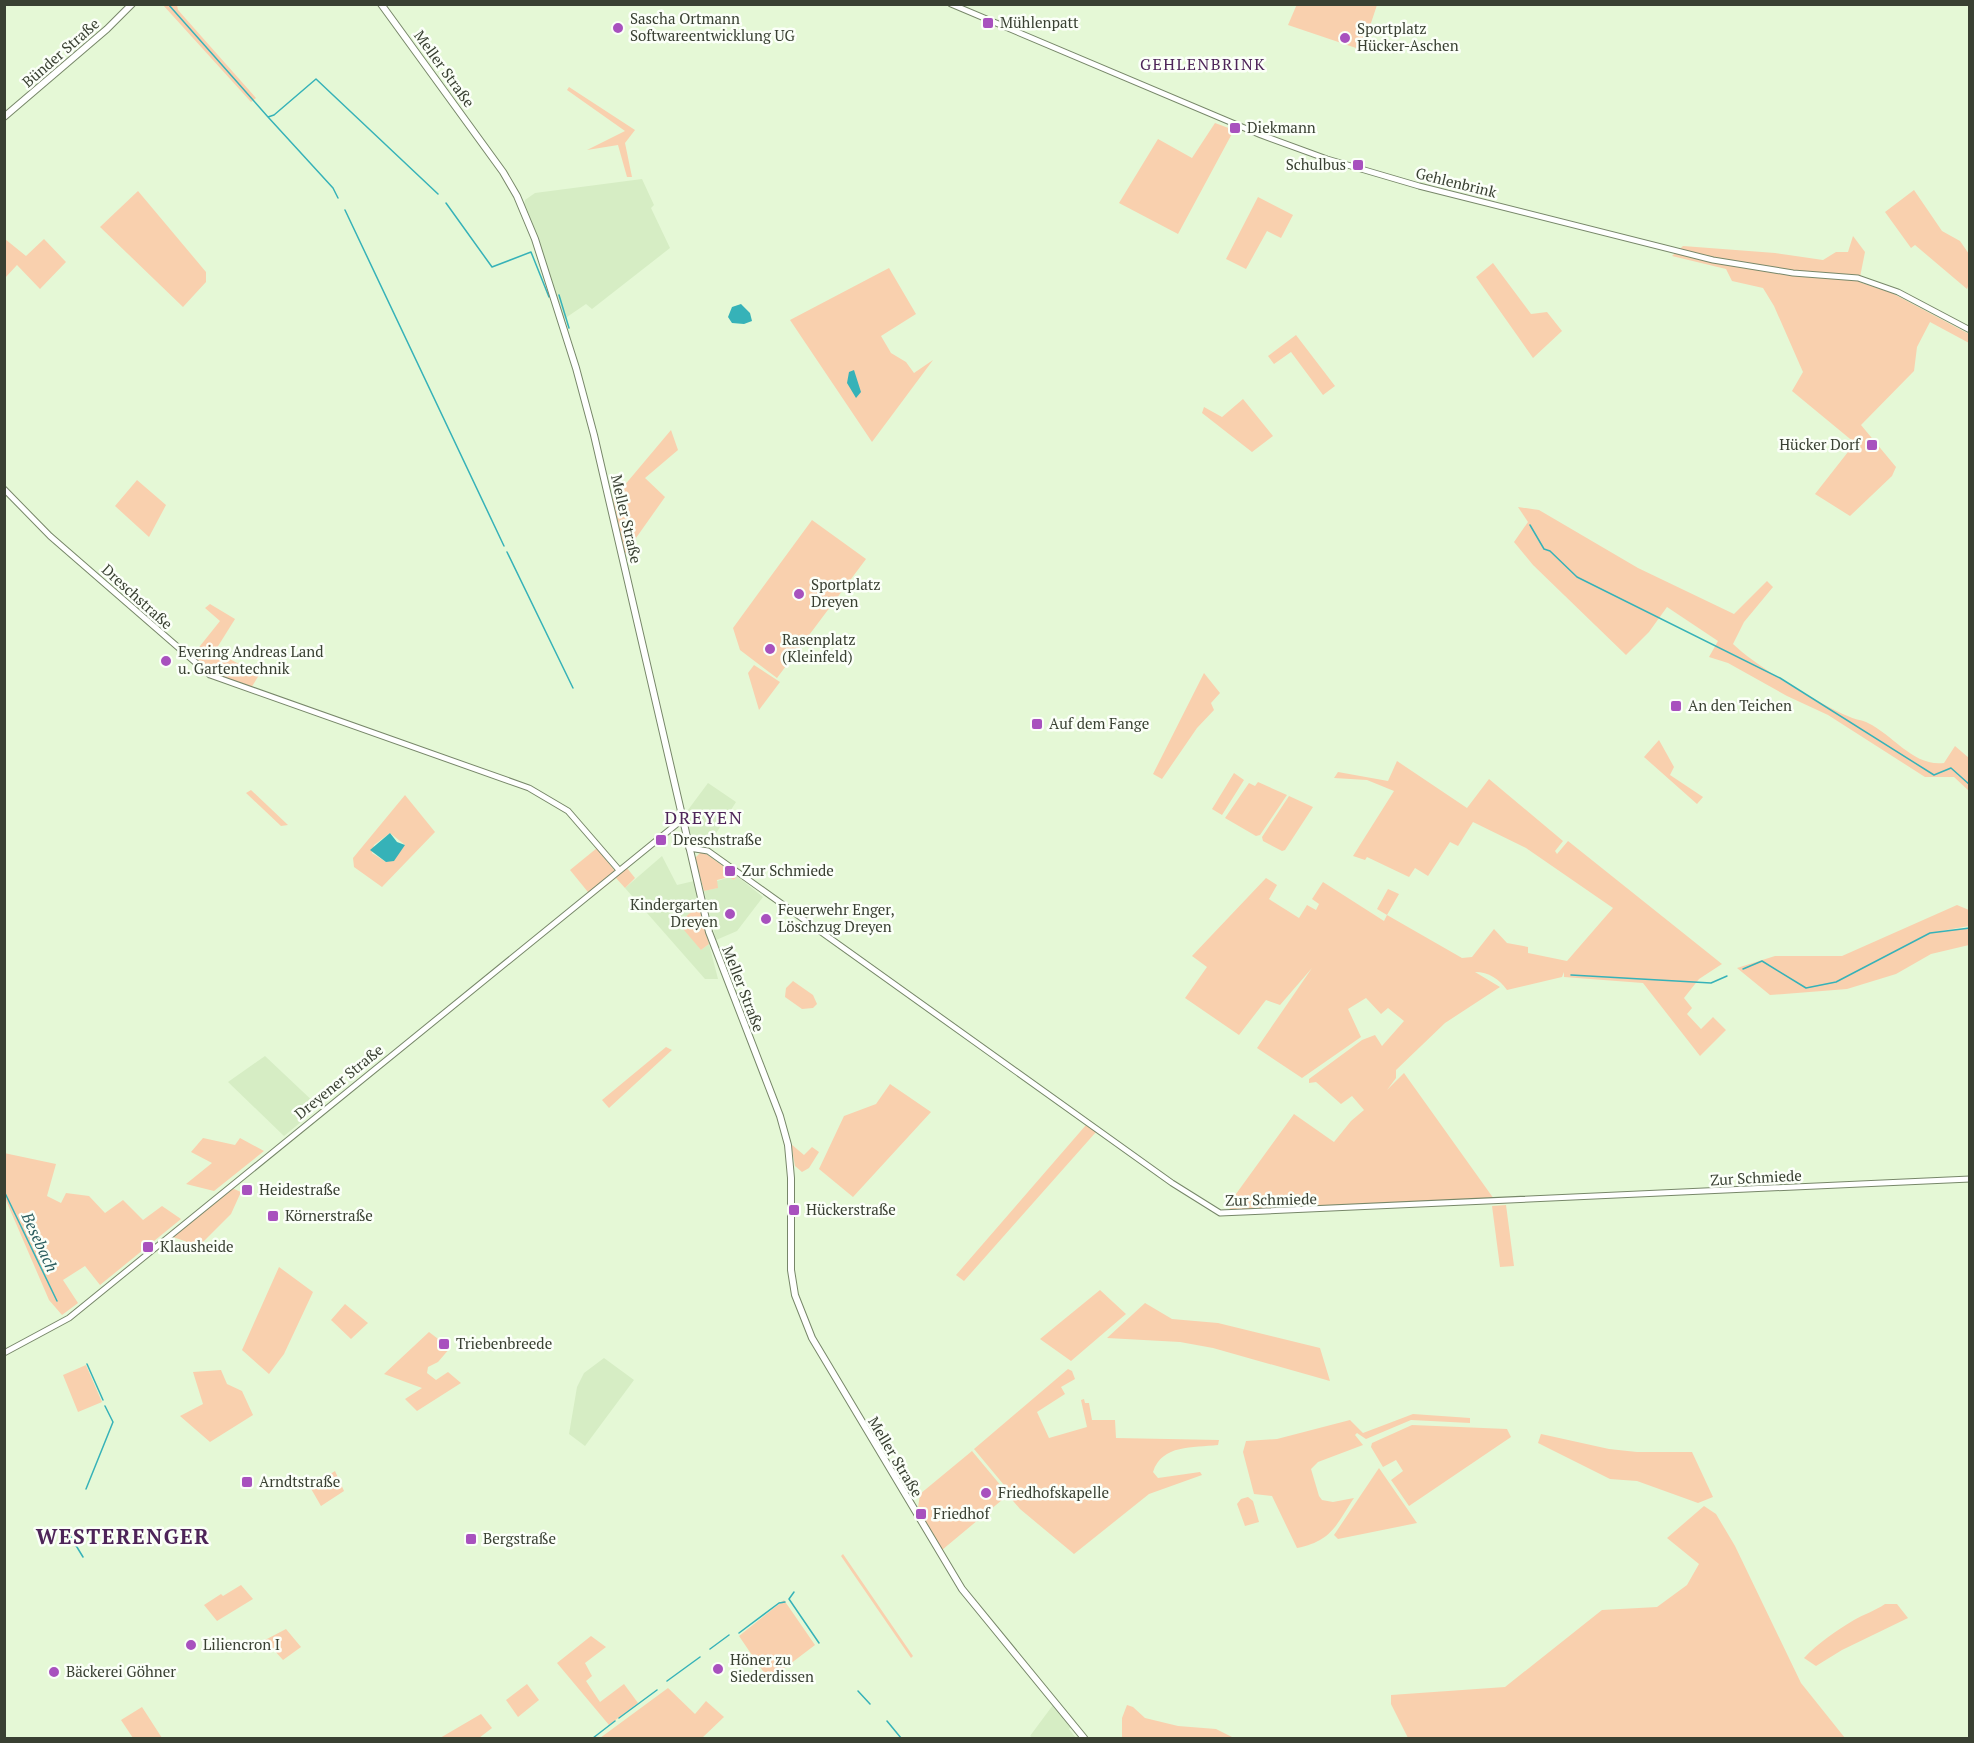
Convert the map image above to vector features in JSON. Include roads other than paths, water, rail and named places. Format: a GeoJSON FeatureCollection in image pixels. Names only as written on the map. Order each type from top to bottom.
{"type":"FeatureCollection","features":[{"type":"Feature","properties":{"kind":"main road","name":"Bünder Straße"},"geometry":{"type":"LineString","coordinates":[[4,117],[107,29],[132,4]]}},
{"type":"Feature","properties":{"kind":"main road","name":"Meller Straße"},"geometry":{"type":"LineString","coordinates":[[381,4],[503,172],[517,196],[535,239],[591,424],[709,932],[780,1116],[788,1145],[791,1178],[791,1270],[801,1314],[833,1376],[962,1589],[1084,1738]]}},
{"type":"Feature","properties":{"kind":"street","name":"Gehlenbrink"},"geometry":{"type":"LineString","coordinates":[[951,4],[1261,135],[1327,159],[1419,186],[1713,260],[1793,273],[1858,278],[1898,292],[1970,330]]}},
{"type":"Feature","properties":{"kind":"street","name":"Dreschstraße"},"geometry":{"type":"LineString","coordinates":[[4,489],[50,536],[210,675],[530,788],[568,811],[619,870]]}},
{"type":"Feature","properties":{"kind":"street","name":"Dreyener Straße"},"geometry":{"type":"LineString","coordinates":[[4,1353],[69,1318],[683,819]]}},
{"type":"Feature","properties":{"kind":"street","name":"Zur Schmiede"},"geometry":{"type":"LineString","coordinates":[[689,848],[700,847],[708,851],[1172,1183],[1220,1214],[1970,1179]]}},
{"type":"Feature","properties":{"kind":"water"},"geometry":{"type":"Polygon","coordinates":[[[741,304],[750,313],[752,321],[744,324],[732,323],[728,317],[732,307],[741,304]]]}},
{"type":"Feature","properties":{"kind":"water"},"geometry":{"type":"Polygon","coordinates":[[[854,370],[861,392],[856,398],[847,383],[849,372],[854,370]]]}},
{"type":"Feature","properties":{"kind":"water"},"geometry":{"type":"Polygon","coordinates":[[[390,833],[397,842],[405,845],[394,861],[386,862],[370,850],[390,833]]]}},
{"type":"Feature","properties":{"kind":"waterway"},"geometry":{"type":"LineString","coordinates":[[168,4],[268,117],[274,115],[316,79],[438,194]]}},
{"type":"Feature","properties":{"kind":"waterway"},"geometry":{"type":"LineString","coordinates":[[268,117],[333,188],[338,198]]}},
{"type":"Feature","properties":{"kind":"waterway"},"geometry":{"type":"LineString","coordinates":[[446,203],[492,267],[531,252],[549,297]]}},
{"type":"Feature","properties":{"kind":"waterway"},"geometry":{"type":"LineString","coordinates":[[345,210],[504,546]]}},
{"type":"Feature","properties":{"kind":"waterway"},"geometry":{"type":"LineString","coordinates":[[559,295],[569,328]]}},
{"type":"Feature","properties":{"kind":"waterway"},"geometry":{"type":"LineString","coordinates":[[1530,525],[1544,549],[1550,551],[1577,577],[1780,678],[1934,775],[1951,768],[1970,785]]}},
{"type":"Feature","properties":{"kind":"waterway"},"geometry":{"type":"LineString","coordinates":[[507,552],[573,688]]}},
{"type":"Feature","properties":{"kind":"waterway"},"geometry":{"type":"LineString","coordinates":[[1743,969],[1762,961],[1806,988],[1836,982],[1930,933],[1970,928]]}},
{"type":"Feature","properties":{"kind":"waterway"},"geometry":{"type":"LineString","coordinates":[[1571,975],[1711,983],[1727,976]]}},
{"type":"Feature","properties":{"kind":"waterway","name":"Besebach"},"geometry":{"type":"LineString","coordinates":[[4,1191],[57,1301]]}},
{"type":"Feature","properties":{"kind":"waterway","name":"Besebach"},"geometry":{"type":"LineString","coordinates":[[87,1364],[103,1400]]}},
{"type":"Feature","properties":{"kind":"waterway","name":"Besebach"},"geometry":{"type":"LineString","coordinates":[[86,1489],[113,1422],[105,1406]]}},
{"type":"Feature","properties":{"kind":"waterway","name":"Besebach"},"geometry":{"type":"LineString","coordinates":[[69,1534],[83,1557]]}},
{"type":"Feature","properties":{"kind":"waterway"},"geometry":{"type":"LineString","coordinates":[[794,1592],[789,1599],[819,1643]]}},
{"type":"Feature","properties":{"kind":"waterway"},"geometry":{"type":"LineString","coordinates":[[739,1633],[779,1603],[785,1602]]}},
{"type":"Feature","properties":{"kind":"waterway"},"geometry":{"type":"LineString","coordinates":[[710,1649],[729,1635]]}},
{"type":"Feature","properties":{"kind":"waterway"},"geometry":{"type":"LineString","coordinates":[[667,1681],[700,1657]]}},
{"type":"Feature","properties":{"kind":"waterway"},"geometry":{"type":"LineString","coordinates":[[619,1718],[657,1690]]}},
{"type":"Feature","properties":{"kind":"waterway"},"geometry":{"type":"LineString","coordinates":[[858,1691],[870,1704]]}},
{"type":"Feature","properties":{"kind":"waterway"},"geometry":{"type":"LineString","coordinates":[[593,1738],[615,1721]]}},
{"type":"Feature","properties":{"kind":"waterway"},"geometry":{"type":"LineString","coordinates":[[887,1721],[901,1738]]}},
{"type":"Feature","properties":{"kind":"place","name":"Mühlenpatt"},"geometry":{"type":"Point","coordinates":[988,23]}},
{"type":"Feature","properties":{"kind":"place","name":"Sascha Ortmann Softwareentwicklung UG"},"geometry":{"type":"Point","coordinates":[618,28]}},
{"type":"Feature","properties":{"kind":"place","name":"Sportplatz Hücker-Aschen"},"geometry":{"type":"Point","coordinates":[1345,38]}},
{"type":"Feature","properties":{"kind":"place","name":"Diekmann"},"geometry":{"type":"Point","coordinates":[1235,128]}},
{"type":"Feature","properties":{"kind":"place","name":"Schulbus"},"geometry":{"type":"Point","coordinates":[1358,165]}},
{"type":"Feature","properties":{"kind":"place","name":"Hücker Dorf"},"geometry":{"type":"Point","coordinates":[1872,445]}},
{"type":"Feature","properties":{"kind":"place","name":"Sportplatz Dreyen"},"geometry":{"type":"Point","coordinates":[799,594]}},
{"type":"Feature","properties":{"kind":"place","name":"Rasenplatz (Kleinfeld)"},"geometry":{"type":"Point","coordinates":[770,649]}},
{"type":"Feature","properties":{"kind":"place","name":"Evering Andreas Land u. Gartentechnik"},"geometry":{"type":"Point","coordinates":[166,661]}},
{"type":"Feature","properties":{"kind":"place","name":"An den Teichen"},"geometry":{"type":"Point","coordinates":[1676,706]}},
{"type":"Feature","properties":{"kind":"place","name":"Auf dem Fange"},"geometry":{"type":"Point","coordinates":[1037,724]}},
{"type":"Feature","properties":{"kind":"place","name":"Dreschstraße"},"geometry":{"type":"Point","coordinates":[661,840]}},
{"type":"Feature","properties":{"kind":"place","name":"Zur Schmiede"},"geometry":{"type":"Point","coordinates":[730,871]}},
{"type":"Feature","properties":{"kind":"place","name":"Kindergarten Dreyen"},"geometry":{"type":"Point","coordinates":[730,914]}},
{"type":"Feature","properties":{"kind":"place","name":"Feuerwehr Enger, Löschzug Dreyen"},"geometry":{"type":"Point","coordinates":[766,919]}},
{"type":"Feature","properties":{"kind":"place","name":"Heidestraße"},"geometry":{"type":"Point","coordinates":[247,1190]}},
{"type":"Feature","properties":{"kind":"place","name":"Hückerstraße"},"geometry":{"type":"Point","coordinates":[794,1210]}},
{"type":"Feature","properties":{"kind":"place","name":"Körnerstraße"},"geometry":{"type":"Point","coordinates":[273,1216]}},
{"type":"Feature","properties":{"kind":"place","name":"Klausheide"},"geometry":{"type":"Point","coordinates":[148,1247]}},
{"type":"Feature","properties":{"kind":"place","name":"Triebenbreede"},"geometry":{"type":"Point","coordinates":[444,1344]}},
{"type":"Feature","properties":{"kind":"place","name":"Arndtstraße"},"geometry":{"type":"Point","coordinates":[247,1482]}},
{"type":"Feature","properties":{"kind":"place","name":"Friedhofskapelle"},"geometry":{"type":"Point","coordinates":[986,1493]}},
{"type":"Feature","properties":{"kind":"place","name":"Friedhof"},"geometry":{"type":"Point","coordinates":[921,1514]}},
{"type":"Feature","properties":{"kind":"place","name":"Bergstraße"},"geometry":{"type":"Point","coordinates":[471,1539]}},
{"type":"Feature","properties":{"kind":"place","name":"Liliencron I"},"geometry":{"type":"Point","coordinates":[191,1645]}},
{"type":"Feature","properties":{"kind":"place","name":"Höner zu Siederdissen"},"geometry":{"type":"Point","coordinates":[718,1669]}},
{"type":"Feature","properties":{"kind":"place","name":"Bäckerei Göhner"},"geometry":{"type":"Point","coordinates":[54,1672]}},
{"type":"Feature","properties":{"kind":"district","name":"GEHLENBRINK"},"geometry":{"type":"Point","coordinates":[1203,64]}},
{"type":"Feature","properties":{"kind":"district","name":"DREYEN"},"geometry":{"type":"Point","coordinates":[704,818]}},
{"type":"Feature","properties":{"kind":"district","name":"WESTERENGER"},"geometry":{"type":"Point","coordinates":[123,1537]}}]}
